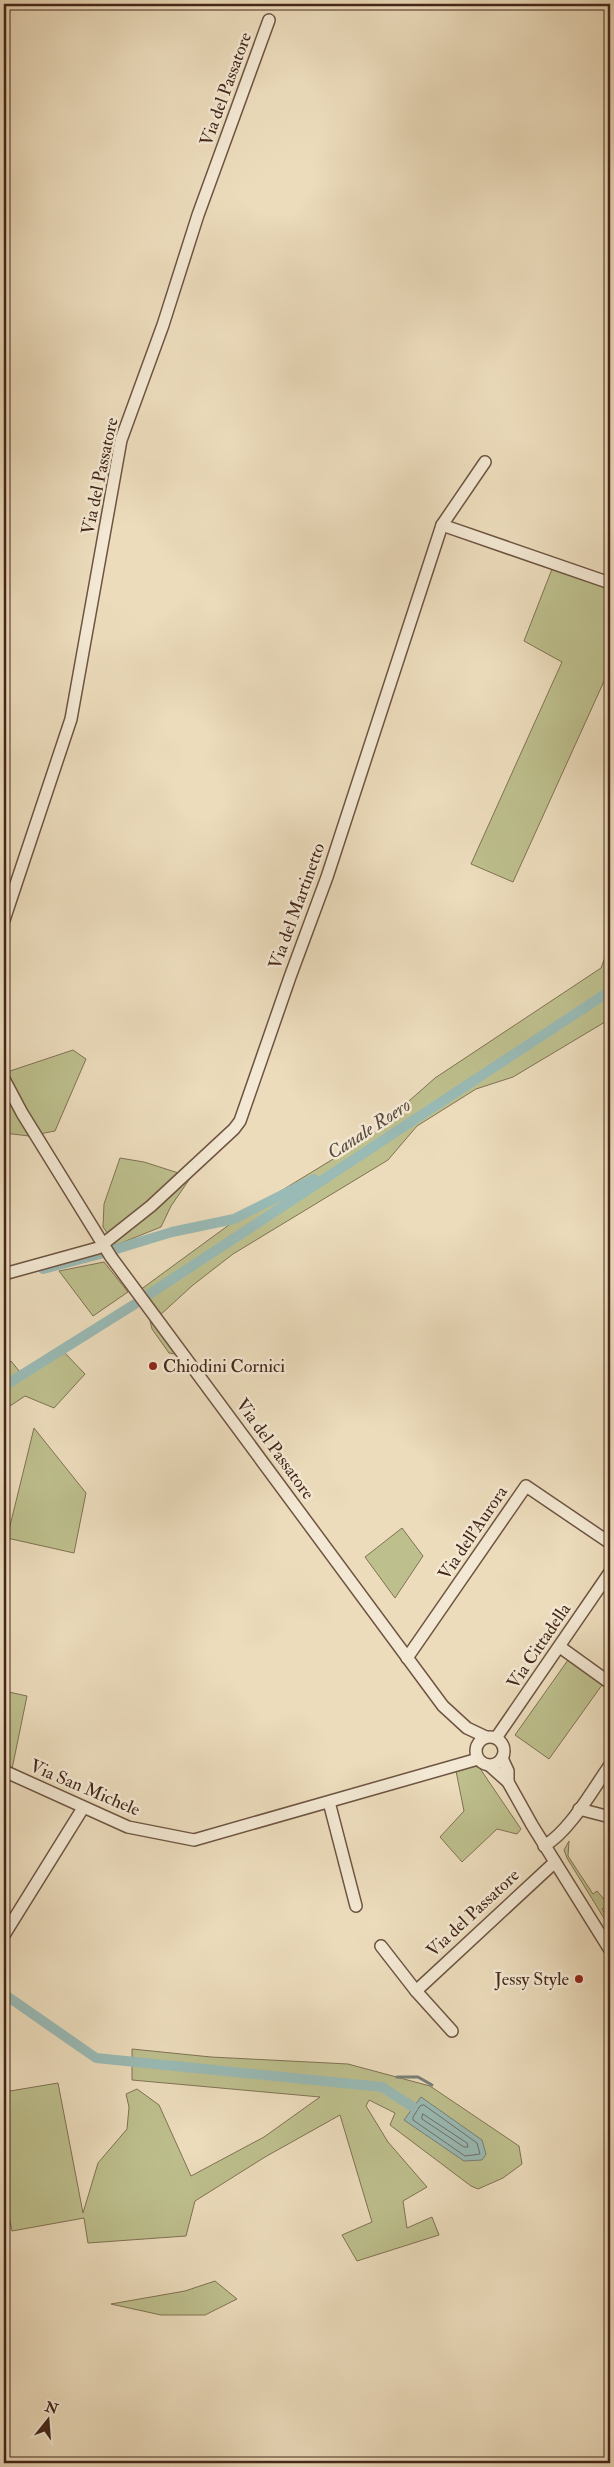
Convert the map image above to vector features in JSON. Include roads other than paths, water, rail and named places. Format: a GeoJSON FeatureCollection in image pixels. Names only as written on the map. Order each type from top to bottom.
{"type":"FeatureCollection","features":[{"type":"Feature","properties":{"kind":"street","name":"Via del Passatore"},"geometry":{"type":"LineString","coordinates":[[4,920],[71,719],[122,440],[163,325],[198,215],[269,20]]}},
{"type":"Feature","properties":{"kind":"street","name":"Via del Martinetto"},"geometry":{"type":"LineString","coordinates":[[103,1245],[151,1206],[234,1130],[240,1120],[327,877],[442,525],[485,462]]}},
{"type":"Feature","properties":{"kind":"street"},"geometry":{"type":"LineString","coordinates":[[442,525],[610,583]]}},
{"type":"Feature","properties":{"kind":"street","name":"Via del Passatore"},"geometry":{"type":"LineString","coordinates":[[4,1079],[27,1121],[103,1245],[407,1658],[443,1706],[467,1728],[491,1738]]}},
{"type":"Feature","properties":{"kind":"street"},"geometry":{"type":"LineString","coordinates":[[4,1274],[103,1245]]}},
{"type":"Feature","properties":{"kind":"street","name":"Via dell'Aurora"},"geometry":{"type":"LineString","coordinates":[[407,1658],[526,1486],[610,1543]]}},
{"type":"Feature","properties":{"kind":"street","name":"Via Cittadella"},"geometry":{"type":"LineString","coordinates":[[491,1738],[560,1647],[610,1572]]}},
{"type":"Feature","properties":{"kind":"street"},"geometry":{"type":"LineString","coordinates":[[560,1647],[610,1683]]}},
{"type":"Feature","properties":{"kind":"street","name":"Via del Passatore"},"geometry":{"type":"LineString","coordinates":[[467,1728],[477,1754]]}},
{"type":"Feature","properties":{"kind":"street"},"geometry":{"type":"LineString","coordinates":[[508,1782],[508,1771],[502,1758],[503,1744],[491,1738],[479,1742],[477,1754],[508,1782],[544,1846],[610,1950]]}},
{"type":"Feature","properties":{"kind":"street","name":"Via San Michele"},"geometry":{"type":"LineString","coordinates":[[4,1771],[128,1827],[194,1840],[329,1802],[477,1754]]}},
{"type":"Feature","properties":{"kind":"street"},"geometry":{"type":"LineString","coordinates":[[490,1766],[502,1758]]}},
{"type":"Feature","properties":{"kind":"street"},"geometry":{"type":"LineString","coordinates":[[544,1846],[551,1842],[579,1809],[610,1765]]}},
{"type":"Feature","properties":{"kind":"street"},"geometry":{"type":"LineString","coordinates":[[329,1802],[356,1906]]}},
{"type":"Feature","properties":{"kind":"street"},"geometry":{"type":"LineString","coordinates":[[4,1935],[83,1808]]}},
{"type":"Feature","properties":{"kind":"street"},"geometry":{"type":"LineString","coordinates":[[579,1809],[610,1817]]}},
{"type":"Feature","properties":{"kind":"street","name":"Via del Passatore"},"geometry":{"type":"LineString","coordinates":[[416,1991],[555,1862]]}},
{"type":"Feature","properties":{"kind":"street"},"geometry":{"type":"LineString","coordinates":[[381,1946],[416,1991],[452,2031]]}},
{"type":"Feature","properties":{"kind":"water"},"geometry":{"type":"Polygon","coordinates":[[[421,2097],[482,2140],[486,2154],[482,2160],[464,2161],[404,2120],[421,2097]]]}},
{"type":"Feature","properties":{"kind":"waterway","name":"Canale Roero"},"geometry":{"type":"LineString","coordinates":[[148,1295],[610,991]]}},
{"type":"Feature","properties":{"kind":"waterway"},"geometry":{"type":"LineString","coordinates":[[113,1250],[172,1232],[234,1219],[314,1179]]}},
{"type":"Feature","properties":{"kind":"waterway"},"geometry":{"type":"LineString","coordinates":[[43,1269],[100,1254]]}},
{"type":"Feature","properties":{"kind":"waterway"},"geometry":{"type":"LineString","coordinates":[[4,1386],[135,1304]]}},
{"type":"Feature","properties":{"kind":"waterway"},"geometry":{"type":"LineString","coordinates":[[4,1994],[96,2058],[382,2087],[413,2107]]}},
{"type":"Feature","properties":{"kind":"waterway"},"geometry":{"type":"LineString","coordinates":[[397,2077],[418,2077],[432,2085]]}},
{"type":"Feature","properties":{"kind":"place","name":"Chiodini Cornici"},"geometry":{"type":"Point","coordinates":[153,1366]}},
{"type":"Feature","properties":{"kind":"place","name":"Jessy Style"},"geometry":{"type":"Point","coordinates":[579,1979]}}]}
